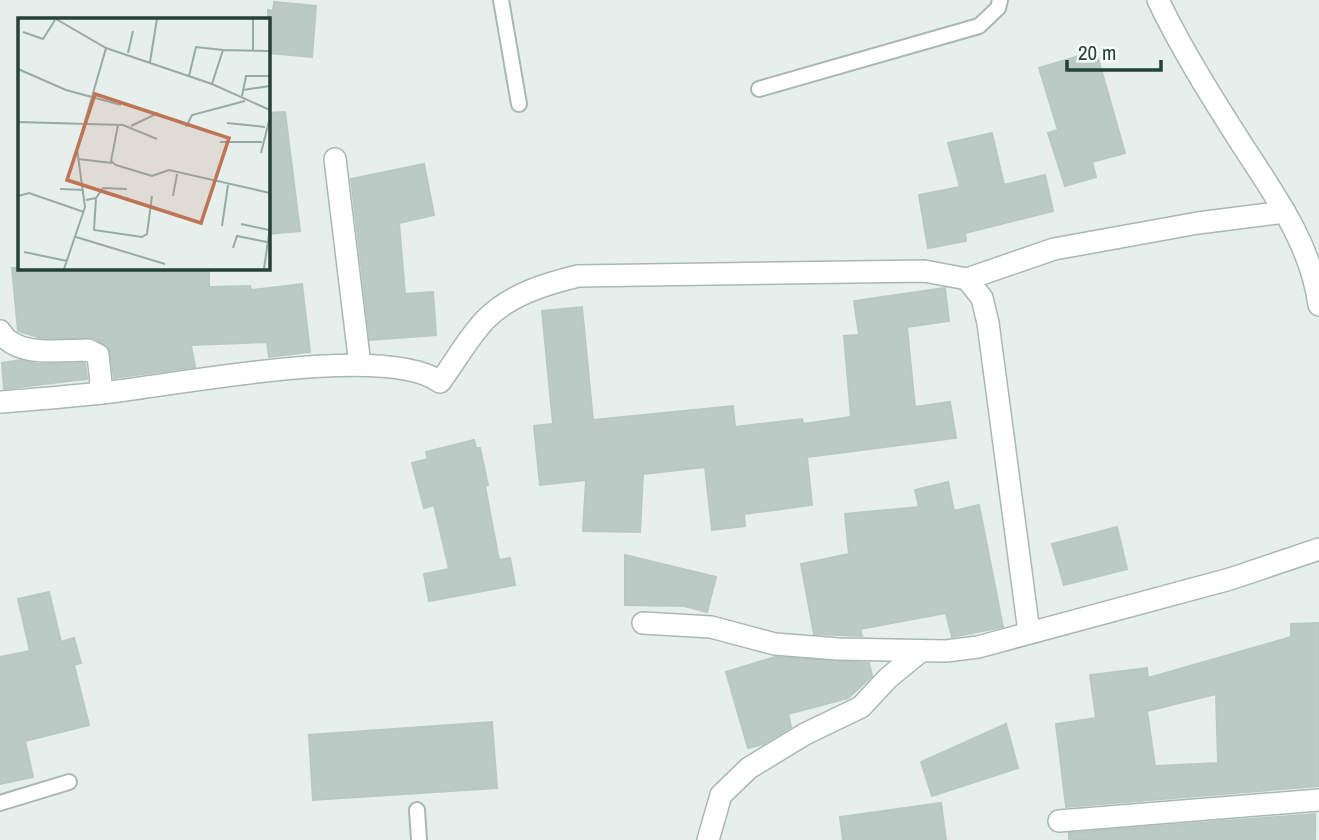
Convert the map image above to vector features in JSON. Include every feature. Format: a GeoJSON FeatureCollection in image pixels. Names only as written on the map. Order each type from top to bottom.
{"type":"FeatureCollection","features":[{"type":"Feature","properties":{"kind":"street"},"geometry":{"type":"LineString","coordinates":[[1158,0],[1183,51],[1285,212],[1310,261],[1319,305]]}},
{"type":"Feature","properties":{"kind":"street"},"geometry":{"type":"LineString","coordinates":[[335,159],[360,365]]}},
{"type":"Feature","properties":{"kind":"street"},"geometry":{"type":"LineString","coordinates":[[0,402],[102,393],[309,367],[360,365],[429,374],[440,382],[485,320],[509,301],[548,284],[578,276],[924,271],[967,279],[1054,249],[1198,223],[1285,212]]}},
{"type":"Feature","properties":{"kind":"street"},"geometry":{"type":"LineString","coordinates":[[967,279],[982,298],[988,323],[1029,632]]}},
{"type":"Feature","properties":{"kind":"street"},"geometry":{"type":"LineString","coordinates":[[0,331],[5,339],[21,349],[88,350],[98,355],[102,393]]}},
{"type":"Feature","properties":{"kind":"street"},"geometry":{"type":"LineString","coordinates":[[643,623],[711,627],[775,644],[921,652],[978,647],[1230,579],[1319,549]]}},
{"type":"Feature","properties":{"kind":"street"},"geometry":{"type":"LineString","coordinates":[[708,840],[721,794],[749,768],[806,734],[861,707],[888,678],[921,652]]}},
{"type":"Feature","properties":{"kind":"street"},"geometry":{"type":"LineString","coordinates":[[1059,821],[1319,800]]}},
{"type":"Feature","properties":{"kind":"lane"},"geometry":{"type":"LineString","coordinates":[[501,0],[519,104]]}},
{"type":"Feature","properties":{"kind":"lane"},"geometry":{"type":"LineString","coordinates":[[759,89],[979,26],[998,8],[1000,0]]}},
{"type":"Feature","properties":{"kind":"lane"},"geometry":{"type":"LineString","coordinates":[[0,803],[69,782]]}},
{"type":"Feature","properties":{"kind":"lane"},"geometry":{"type":"LineString","coordinates":[[416,810],[419,840]]}},
{"type":"Feature","properties":{"kind":"building"},"geometry":{"type":"Polygon","coordinates":[[[274,2],[316,6],[312,57],[270,53],[268,10],[273,11],[274,2]]]}},
{"type":"Feature","properties":{"kind":"building"},"geometry":{"type":"Polygon","coordinates":[[[1096,51],[1125,153],[1092,162],[1096,177],[1065,186],[1048,133],[1058,130],[1039,68],[1096,51]]]}},
{"type":"Feature","properties":{"kind":"building"},"geometry":{"type":"Polygon","coordinates":[[[285,112],[300,231],[270,234],[270,113],[285,112]]]}},
{"type":"Feature","properties":{"kind":"building"},"geometry":{"type":"Polygon","coordinates":[[[992,133],[1004,185],[1045,175],[1053,211],[965,233],[966,241],[928,248],[919,195],[960,187],[948,143],[992,133]]]}},
{"type":"Feature","properties":{"kind":"building"},"geometry":{"type":"Polygon","coordinates":[[[424,164],[434,215],[399,223],[405,294],[433,292],[436,335],[370,340],[351,179],[424,164]]]}},
{"type":"Feature","properties":{"kind":"building"},"geometry":{"type":"Polygon","coordinates":[[[12,268],[209,270],[209,287],[250,286],[251,290],[302,284],[310,352],[269,357],[267,342],[191,345],[195,367],[114,378],[109,348],[94,338],[41,338],[18,331],[12,268]]]}},
{"type":"Feature","properties":{"kind":"building"},"geometry":{"type":"Polygon","coordinates":[[[945,288],[949,321],[907,327],[915,407],[950,402],[956,438],[807,457],[812,505],[744,514],[745,526],[712,530],[705,467],[643,474],[640,532],[583,531],[586,480],[540,485],[534,426],[553,424],[542,311],[582,307],[593,420],[733,406],[735,427],[802,419],[803,424],[851,417],[844,336],[859,335],[854,301],[945,288]]]}},
{"type":"Feature","properties":{"kind":"building"},"geometry":{"type":"Polygon","coordinates":[[[20,360],[39,364],[85,363],[87,379],[4,389],[2,363],[20,360]]]}},
{"type":"Feature","properties":{"kind":"building"},"geometry":{"type":"Polygon","coordinates":[[[474,440],[476,448],[480,448],[488,485],[485,486],[499,560],[510,558],[515,585],[429,601],[424,574],[449,569],[434,505],[424,508],[412,463],[428,459],[426,452],[474,440]]]}},
{"type":"Feature","properties":{"kind":"building"},"geometry":{"type":"Polygon","coordinates":[[[948,482],[954,511],[979,505],[1003,627],[952,637],[946,613],[860,629],[862,636],[814,634],[801,564],[849,554],[845,514],[919,507],[915,490],[948,482]]]}},
{"type":"Feature","properties":{"kind":"building"},"geometry":{"type":"Polygon","coordinates":[[[1117,527],[1127,569],[1064,585],[1052,544],[1117,527]]]}},
{"type":"Feature","properties":{"kind":"building"},"geometry":{"type":"Polygon","coordinates":[[[625,555],[716,577],[707,612],[684,606],[625,605],[625,555]]]}},
{"type":"Feature","properties":{"kind":"building"},"geometry":{"type":"Polygon","coordinates":[[[49,592],[61,642],[74,638],[81,663],[74,665],[89,725],[25,741],[33,777],[0,784],[0,657],[30,651],[18,599],[49,592]]]}},
{"type":"Feature","properties":{"kind":"building"},"geometry":{"type":"Polygon","coordinates":[[[1319,623],[1319,786],[1066,807],[1056,724],[1096,718],[1090,675],[1147,668],[1148,678],[1291,637],[1291,624],[1319,623]],[[1216,694],[1147,711],[1155,766],[1218,763],[1216,694]]]}},
{"type":"Feature","properties":{"kind":"building"},"geometry":{"type":"Polygon","coordinates":[[[775,657],[869,663],[872,676],[848,698],[788,714],[791,727],[763,744],[748,748],[726,672],[775,657]]]}},
{"type":"Feature","properties":{"kind":"building"},"geometry":{"type":"Polygon","coordinates":[[[492,722],[497,788],[313,800],[309,735],[492,722]]]}},
{"type":"Feature","properties":{"kind":"building"},"geometry":{"type":"Polygon","coordinates":[[[1006,724],[1018,768],[932,796],[921,762],[1006,724]]]}},
{"type":"Feature","properties":{"kind":"building"},"geometry":{"type":"Polygon","coordinates":[[[941,803],[946,840],[843,840],[840,817],[941,803]]]}},
{"type":"Feature","properties":{"kind":"building"},"geometry":{"type":"Polygon","coordinates":[[[1315,814],[1315,840],[1069,840],[1069,833],[1315,814]]]}}]}
